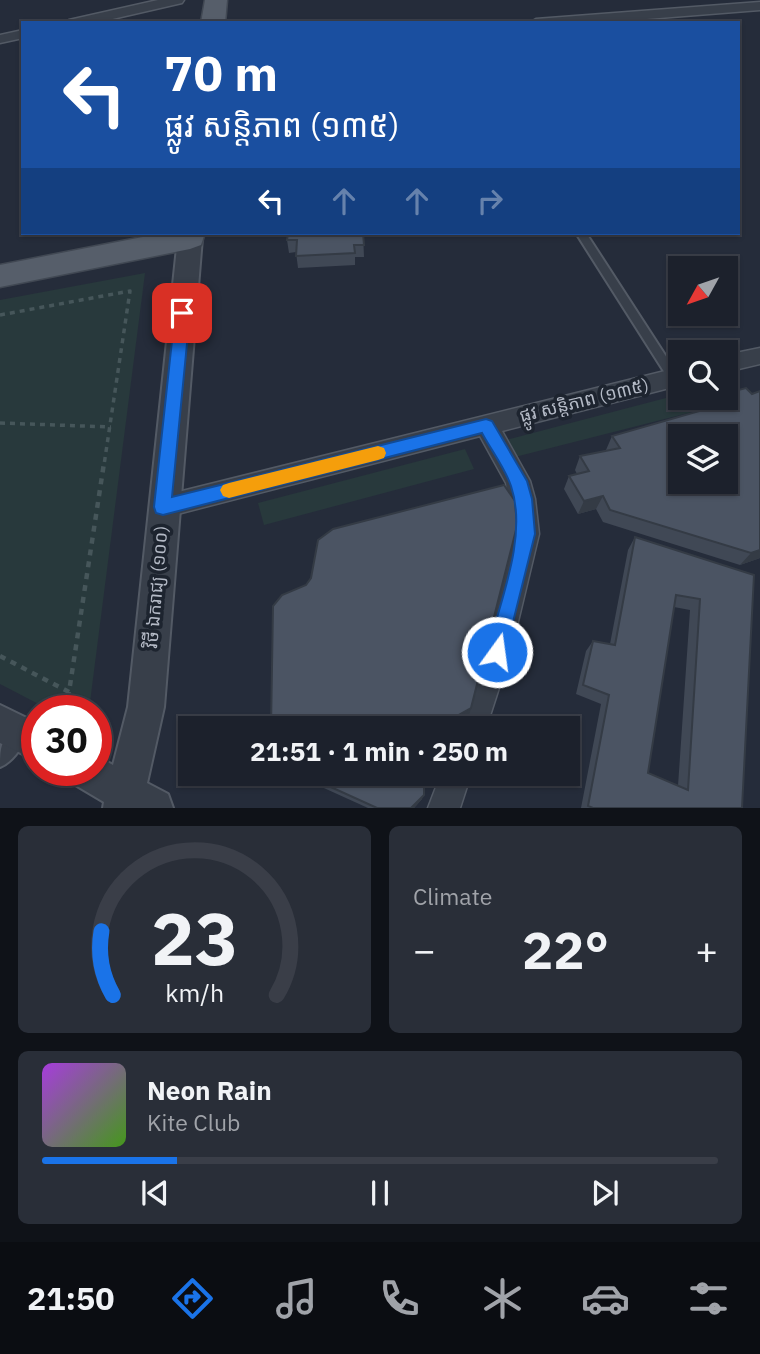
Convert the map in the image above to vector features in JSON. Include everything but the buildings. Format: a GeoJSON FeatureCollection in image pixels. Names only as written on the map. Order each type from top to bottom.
{"type":"FeatureCollection","features":[{"type":"Feature","properties":{"kind":"main road"},"geometry":{"type":"LineString","coordinates":[[213,21],[216,0]]}},
{"type":"Feature","properties":{"kind":"main road"},"geometry":{"type":"LineString","coordinates":[[0,276],[190,235]]}},
{"type":"Feature","properties":{"kind":"street"},"geometry":{"type":"LineString","coordinates":[[83,21],[177,0]]}},
{"type":"Feature","properties":{"kind":"street"},"geometry":{"type":"LineString","coordinates":[[562,21],[760,6]]}},
{"type":"Feature","properties":{"kind":"street"},"geometry":{"type":"LineString","coordinates":[[0,39],[21,34]]}},
{"type":"Feature","properties":{"kind":"street","name":"វិថី ឯករាជ្យ (១០០)"},"geometry":{"type":"LineString","coordinates":[[134,803],[146,707],[190,235]]}},
{"type":"Feature","properties":{"kind":"street"},"geometry":{"type":"LineString","coordinates":[[738,361],[760,356]]}},
{"type":"Feature","properties":{"kind":"street","name":"ផ្លូវ សន្តិភាព (១៣៥)"},"geometry":{"type":"LineString","coordinates":[[163,507],[668,379]]}},
{"type":"Feature","properties":{"kind":"street"},"geometry":{"type":"LineString","coordinates":[[475,716],[497,652],[526,534],[523,499],[518,481],[486,425]]}},
{"type":"Feature","properties":{"kind":"street"},"geometry":{"type":"LineString","coordinates":[[109,786],[134,803]]}},
{"type":"Feature","properties":{"kind":"street"},"geometry":{"type":"LineString","coordinates":[[444,808],[452,786]]}},
{"type":"Feature","properties":{"kind":"lane"},"geometry":{"type":"LineString","coordinates":[[582,235],[668,364]]}},
{"type":"Feature","properties":{"kind":"path"},"geometry":{"type":"LineString","coordinates":[[0,315],[130,290],[69,692],[0,656]]}},
{"type":"Feature","properties":{"kind":"path"},"geometry":{"type":"LineString","coordinates":[[0,423],[111,427]]}},
{"type":"Feature","properties":{"kind":"shaded area"},"geometry":{"type":"Polygon","coordinates":[[[145,273],[91,695],[21,695],[0,684],[0,300],[145,273]]]}},
{"type":"Feature","properties":{"kind":"shaded area"},"geometry":{"type":"Polygon","coordinates":[[[668,397],[668,410],[700,410],[511,458],[502,441],[668,397]]]}},
{"type":"Feature","properties":{"kind":"shaded area"},"geometry":{"type":"Polygon","coordinates":[[[465,449],[474,469],[264,525],[258,503],[465,449]]]}},
{"type":"Feature","properties":{"kind":"slow traffic"},"geometry":{"type":"LineString","coordinates":[[229,490],[378,453]]}},
{"type":"Feature","properties":{"kind":"route"},"geometry":{"type":"LineString","coordinates":[[182,313],[163,507],[486,425],[518,481],[523,499],[526,534],[497,652]]}}]}
